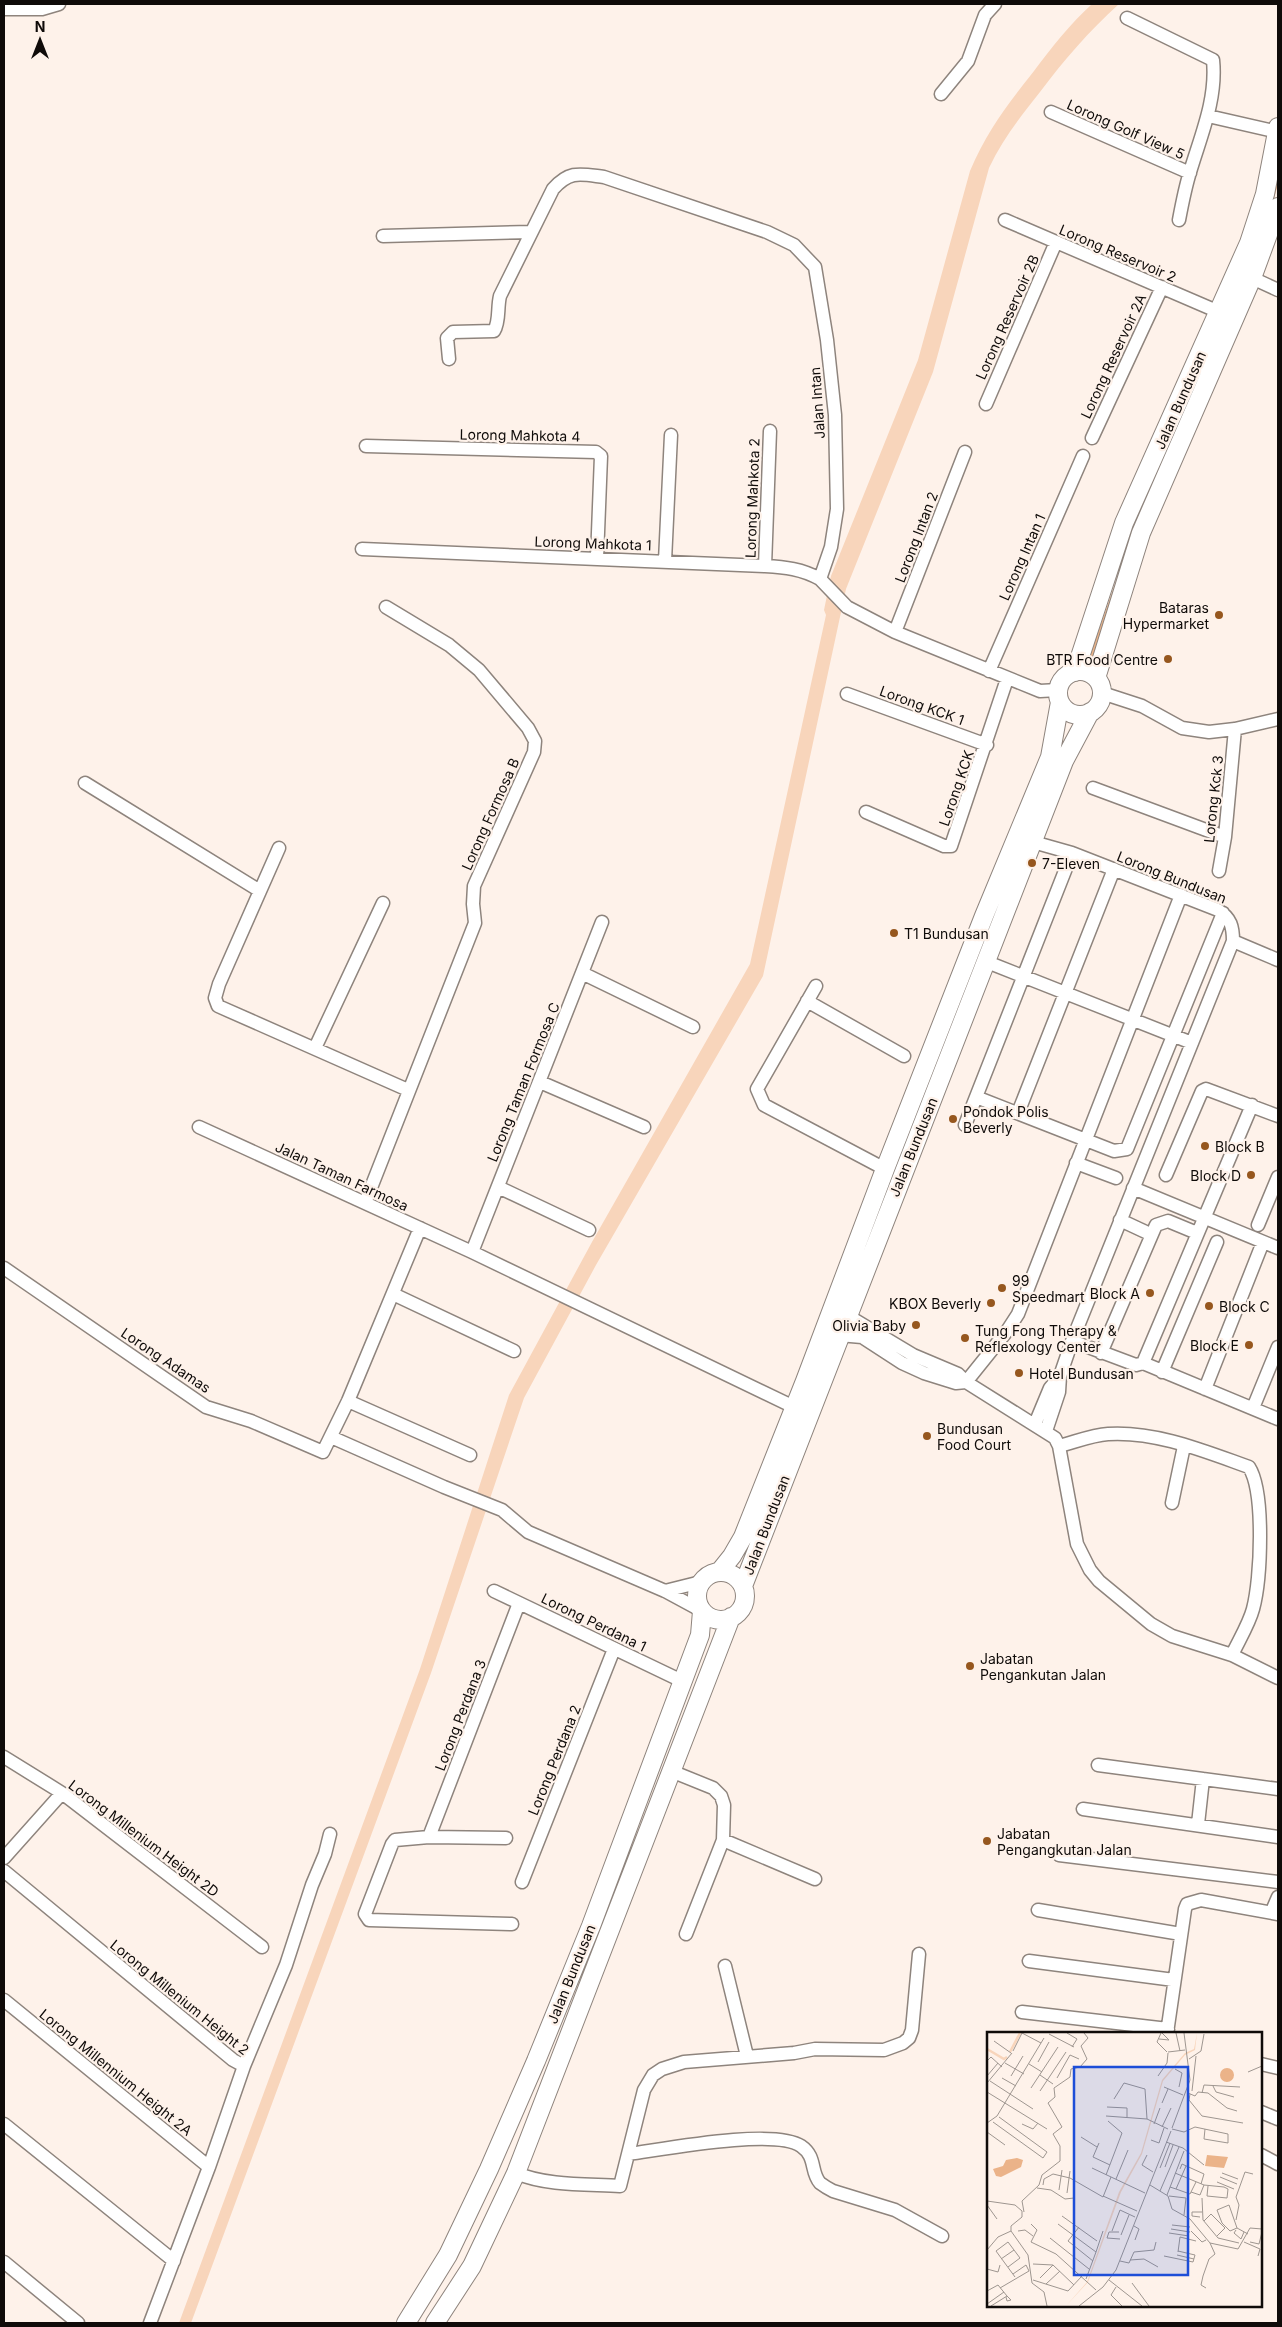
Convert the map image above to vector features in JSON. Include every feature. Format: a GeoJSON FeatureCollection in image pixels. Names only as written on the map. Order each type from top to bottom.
{"type":"FeatureCollection","features":[{"type":"Feature","properties":{"kind":"main road","name":"Jalan Bundusan"},"geometry":{"type":"LineString","coordinates":[[1075,672],[1124,523],[1252,235],[1267,187],[1278,127]]}},
{"type":"Feature","properties":{"kind":"main road","name":"Jalan Bundusan"},"geometry":{"type":"LineString","coordinates":[[1099,685],[1141,533],[1252,278],[1278,207]]}},
{"type":"Feature","properties":{"kind":"main road"},"geometry":{"type":"LineString","coordinates":[[1075,672],[1090,674],[1099,685],[1099,704],[1090,712],[1076,715],[1064,708],[1059,696],[1064,678],[1075,672]]}},
{"type":"Feature","properties":{"kind":"main road","name":"Jalan Bundusan"},"geometry":{"type":"LineString","coordinates":[[720,1572],[743,1537],[805,1381],[884,1169],[1050,757],[1059,696]]}},
{"type":"Feature","properties":{"kind":"main road","name":"Jalan Bundusan"},"geometry":{"type":"LineString","coordinates":[[743,1586],[839,1335],[987,962],[1064,761],[1090,712]]}},
{"type":"Feature","properties":{"kind":"main road"},"geometry":{"type":"LineString","coordinates":[[805,1381],[836,1324],[848,1316]]}},
{"type":"Feature","properties":{"kind":"main road","name":"Jalan Bundusan"},"geometry":{"type":"LineString","coordinates":[[406,2323],[448,2255],[489,2169],[591,1926],[700,1635],[702,1611],[696,1597],[701,1582],[712,1573],[720,1572],[734,1575],[743,1586],[744,1602],[741,1609],[731,1617],[516,2173],[472,2266],[436,2323]]}},
{"type":"Feature","properties":{"kind":"main road"},"geometry":{"type":"LineString","coordinates":[[702,1611],[707,1616],[719,1620],[731,1617]]}},
{"type":"Feature","properties":{"kind":"street"},"geometry":{"type":"LineString","coordinates":[[4,9],[42,9],[59,4]]}},
{"type":"Feature","properties":{"kind":"street"},"geometry":{"type":"LineString","coordinates":[[941,94],[968,62],[985,15],[995,4]]}},
{"type":"Feature","properties":{"kind":"street"},"geometry":{"type":"LineString","coordinates":[[1126,18],[1213,60],[1215,75],[1208,116],[1190,173],[1179,220]]}},
{"type":"Feature","properties":{"kind":"street","name":"Lorong Golf View 5"},"geometry":{"type":"LineString","coordinates":[[1051,112],[1190,173]]}},
{"type":"Feature","properties":{"kind":"street"},"geometry":{"type":"LineString","coordinates":[[1208,116],[1278,132]]}},
{"type":"Feature","properties":{"kind":"street","name":"Jalan Intan"},"geometry":{"type":"LineString","coordinates":[[530,232],[553,189],[563,178],[579,173],[604,177],[766,232],[794,245],[815,267],[827,340],[835,415],[837,509],[823,582]]}},
{"type":"Feature","properties":{"kind":"street","name":"Lorong Reservoir 2"},"geometry":{"type":"LineString","coordinates":[[1005,220],[1219,312]]}},
{"type":"Feature","properties":{"kind":"street"},"geometry":{"type":"LineString","coordinates":[[383,236],[530,232],[500,296],[497,310],[498,324],[494,331],[453,332],[447,338],[449,359]]}},
{"type":"Feature","properties":{"kind":"street","name":"Lorong Reservoir 2B"},"geometry":{"type":"LineString","coordinates":[[986,404],[1056,242]]}},
{"type":"Feature","properties":{"kind":"street"},"geometry":{"type":"LineString","coordinates":[[1252,278],[1278,290]]}},
{"type":"Feature","properties":{"kind":"street","name":"Lorong Reservoir 2A"},"geometry":{"type":"LineString","coordinates":[[1092,438],[1162,287]]}},
{"type":"Feature","properties":{"kind":"street","name":"Lorong Mahkota 2"},"geometry":{"type":"LineString","coordinates":[[765,566],[770,430]]}},
{"type":"Feature","properties":{"kind":"street"},"geometry":{"type":"LineString","coordinates":[[665,561],[671,435]]}},
{"type":"Feature","properties":{"kind":"street","name":"Lorong Mahkota 4"},"geometry":{"type":"LineString","coordinates":[[366,446],[596,452],[601,456],[597,558]]}},
{"type":"Feature","properties":{"kind":"street","name":"Lorong Intan 2"},"geometry":{"type":"LineString","coordinates":[[895,632],[965,452]]}},
{"type":"Feature","properties":{"kind":"street","name":"Lorong Intan 1"},"geometry":{"type":"LineString","coordinates":[[989,671],[1083,456]]}},
{"type":"Feature","properties":{"kind":"street","name":"Lorong Mahkota 1"},"geometry":{"type":"LineString","coordinates":[[362,549],[765,566],[798,570],[823,582]]}},
{"type":"Feature","properties":{"kind":"street"},"geometry":{"type":"LineString","coordinates":[[823,582],[847,607],[895,632],[1007,680],[1059,696]]}},
{"type":"Feature","properties":{"kind":"street","name":"Lorong Formosa B"},"geometry":{"type":"LineString","coordinates":[[365,1203],[475,923],[474,886],[534,752],[536,741],[528,728],[479,670],[461,654],[386,607]]}},
{"type":"Feature","properties":{"kind":"street","name":"Lorong KCK"},"geometry":{"type":"LineString","coordinates":[[866,812],[944,846],[951,846],[1007,680]]}},
{"type":"Feature","properties":{"kind":"street"},"geometry":{"type":"LineString","coordinates":[[1099,685],[1182,728],[1209,732],[1235,729],[1278,719]]}},
{"type":"Feature","properties":{"kind":"street","name":"Lorong KCK 1"},"geometry":{"type":"LineString","coordinates":[[847,694],[986,745]]}},
{"type":"Feature","properties":{"kind":"street","name":"Lorong Kck 3"},"geometry":{"type":"LineString","coordinates":[[1219,871],[1225,837],[1235,729]]}},
{"type":"Feature","properties":{"kind":"street"},"geometry":{"type":"LineString","coordinates":[[85,783],[260,891]]}},
{"type":"Feature","properties":{"kind":"street"},"geometry":{"type":"LineString","coordinates":[[1093,788],[1225,837]]}},
{"type":"Feature","properties":{"kind":"street","name":"Lorong Bundusan"},"geometry":{"type":"LineString","coordinates":[[1033,842],[1072,853],[1223,913],[1229,919],[1233,928],[1233,941]]}},
{"type":"Feature","properties":{"kind":"street"},"geometry":{"type":"LineString","coordinates":[[279,848],[219,984],[215,998],[218,1006],[408,1090]]}},
{"type":"Feature","properties":{"kind":"street"},"geometry":{"type":"LineString","coordinates":[[965,1125],[1072,853]]}},
{"type":"Feature","properties":{"kind":"street"},"geometry":{"type":"LineString","coordinates":[[1018,1113],[1114,869]]}},
{"type":"Feature","properties":{"kind":"street"},"geometry":{"type":"LineString","coordinates":[[839,1335],[862,1337],[902,1363],[924,1373],[956,1383],[966,1382],[1018,1314],[1181,895]]}},
{"type":"Feature","properties":{"kind":"street"},"geometry":{"type":"LineString","coordinates":[[315,1048],[382,903]]}},
{"type":"Feature","properties":{"kind":"street"},"geometry":{"type":"LineString","coordinates":[[976,1097],[1114,1151],[1127,1149],[1223,913]]}},
{"type":"Feature","properties":{"kind":"street","name":"Lorong Taman Formosa C"},"geometry":{"type":"LineString","coordinates":[[472,1252],[602,922]]}},
{"type":"Feature","properties":{"kind":"street"},"geometry":{"type":"LineString","coordinates":[[1040,1428],[1059,1392],[1060,1376],[1072,1341],[1233,941],[1278,960]]}},
{"type":"Feature","properties":{"kind":"street"},"geometry":{"type":"LineString","coordinates":[[987,962],[1192,1043]]}},
{"type":"Feature","properties":{"kind":"street"},"geometry":{"type":"LineString","coordinates":[[582,973],[694,1027]]}},
{"type":"Feature","properties":{"kind":"street"},"geometry":{"type":"LineString","coordinates":[[816,986],[757,1089],[764,1105],[884,1169]]}},
{"type":"Feature","properties":{"kind":"street"},"geometry":{"type":"LineString","coordinates":[[806,1001],[904,1056]]}},
{"type":"Feature","properties":{"kind":"street"},"geometry":{"type":"LineString","coordinates":[[540,1082],[644,1127]]}},
{"type":"Feature","properties":{"kind":"street"},"geometry":{"type":"LineString","coordinates":[[1166,1175],[1202,1091],[1210,1090],[1278,1116]]}},
{"type":"Feature","properties":{"kind":"street"},"geometry":{"type":"LineString","coordinates":[[1142,1364],[1252,1105]]}},
{"type":"Feature","properties":{"kind":"street","name":"Jalan Taman Farmosa"},"geometry":{"type":"LineString","coordinates":[[199,1127],[472,1252],[794,1407]]}},
{"type":"Feature","properties":{"kind":"street"},"geometry":{"type":"LineString","coordinates":[[1076,1163],[1116,1178]]}},
{"type":"Feature","properties":{"kind":"street"},"geometry":{"type":"LineString","coordinates":[[1258,1225],[1278,1177]]}},
{"type":"Feature","properties":{"kind":"street"},"geometry":{"type":"LineString","coordinates":[[498,1187],[589,1230]]}},
{"type":"Feature","properties":{"kind":"street"},"geometry":{"type":"LineString","coordinates":[[1133,1188],[1278,1248]]}},
{"type":"Feature","properties":{"kind":"street"},"geometry":{"type":"LineString","coordinates":[[1120,1220],[1150,1234]]}},
{"type":"Feature","properties":{"kind":"street"},"geometry":{"type":"LineString","coordinates":[[1101,1353],[1150,1234],[1156,1225],[1168,1222],[1197,1233]]}},
{"type":"Feature","properties":{"kind":"street"},"geometry":{"type":"LineString","coordinates":[[420,1228],[331,1438],[502,1510],[528,1532],[665,1591],[702,1611]]}},
{"type":"Feature","properties":{"kind":"street"},"geometry":{"type":"LineString","coordinates":[[1162,1372],[1217,1242]]}},
{"type":"Feature","properties":{"kind":"street"},"geometry":{"type":"LineString","coordinates":[[1205,1389],[1263,1242]]}},
{"type":"Feature","properties":{"kind":"street","name":"Lorong Adamas"},"geometry":{"type":"LineString","coordinates":[[4,1268],[206,1407],[251,1421],[324,1452],[331,1438]]}},
{"type":"Feature","properties":{"kind":"street"},"geometry":{"type":"LineString","coordinates":[[393,1294],[514,1351]]}},
{"type":"Feature","properties":{"kind":"street"},"geometry":{"type":"LineString","coordinates":[[848,1316],[913,1355],[958,1374],[966,1382],[1055,1438],[1059,1446],[1078,1544],[1090,1570],[1099,1581],[1150,1624],[1172,1636],[1232,1655],[1278,1678]]}},
{"type":"Feature","properties":{"kind":"street"},"geometry":{"type":"LineString","coordinates":[[1072,1341],[1136,1365],[1142,1364],[1278,1418]]}},
{"type":"Feature","properties":{"kind":"street"},"geometry":{"type":"LineString","coordinates":[[1253,1408],[1278,1347]]}},
{"type":"Feature","properties":{"kind":"street"},"geometry":{"type":"LineString","coordinates":[[348,1401],[470,1455]]}},
{"type":"Feature","properties":{"kind":"street"},"geometry":{"type":"LineString","coordinates":[[1059,1446],[1106,1434],[1144,1434],[1249,1467],[1257,1487],[1259,1579],[1252,1611],[1232,1655]]}},
{"type":"Feature","properties":{"kind":"street"},"geometry":{"type":"LineString","coordinates":[[1172,1503],[1184,1446]]}},
{"type":"Feature","properties":{"kind":"street"},"geometry":{"type":"LineString","coordinates":[[665,1591],[701,1582]]}},
{"type":"Feature","properties":{"kind":"street","name":"Lorong Perdana 1"},"geometry":{"type":"LineString","coordinates":[[494,1590],[682,1681]]}},
{"type":"Feature","properties":{"kind":"street","name":"Lorong Perdana 3"},"geometry":{"type":"LineString","coordinates":[[429,1837],[520,1603]]}},
{"type":"Feature","properties":{"kind":"street","name":"Lorong Perdana 2"},"geometry":{"type":"LineString","coordinates":[[522,1882],[614,1649]]}},
{"type":"Feature","properties":{"kind":"street","name":"Lorong Millenium Height 2D"},"geometry":{"type":"LineString","coordinates":[[4,1757],[62,1793],[262,1947]]}},
{"type":"Feature","properties":{"kind":"street"},"geometry":{"type":"LineString","coordinates":[[1098,1765],[1278,1789]]}},
{"type":"Feature","properties":{"kind":"street"},"geometry":{"type":"LineString","coordinates":[[671,1771],[713,1788],[721,1796],[724,1805],[724,1840],[686,1934]]}},
{"type":"Feature","properties":{"kind":"street"},"geometry":{"type":"LineString","coordinates":[[1198,1824],[1203,1779]]}},
{"type":"Feature","properties":{"kind":"street"},"geometry":{"type":"LineString","coordinates":[[4,1858],[62,1793]]}},
{"type":"Feature","properties":{"kind":"street"},"geometry":{"type":"LineString","coordinates":[[1083,1809],[1278,1837]]}},
{"type":"Feature","properties":{"kind":"street"},"geometry":{"type":"LineString","coordinates":[[244,2066],[286,1965],[312,1885],[326,1854],[330,1834]]}},
{"type":"Feature","properties":{"kind":"street"},"geometry":{"type":"LineString","coordinates":[[506,1838],[429,1837],[395,1840],[365,1911],[369,1920],[512,1924]]}},
{"type":"Feature","properties":{"kind":"street"},"geometry":{"type":"LineString","coordinates":[[724,1840],[814,1879]]}},
{"type":"Feature","properties":{"kind":"street"},"geometry":{"type":"LineString","coordinates":[[1059,1855],[1278,1882]]}},
{"type":"Feature","properties":{"kind":"street","name":"Lorong Millenium Height 2"},"geometry":{"type":"LineString","coordinates":[[4,1871],[244,2066],[209,2167],[150,2323]]}},
{"type":"Feature","properties":{"kind":"street"},"geometry":{"type":"LineString","coordinates":[[1022,2012],[1167,2031],[1187,1904],[1195,1900],[1275,1912],[1278,1897]]}},
{"type":"Feature","properties":{"kind":"street"},"geometry":{"type":"LineString","coordinates":[[1038,1910],[1181,1934]]}},
{"type":"Feature","properties":{"kind":"street"},"geometry":{"type":"LineString","coordinates":[[516,2173],[528,2178],[550,2181],[620,2186],[644,2090],[653,2075],[662,2069],[684,2062],[794,2053],[815,2049],[884,2050],[904,2043],[909,2038],[912,2030],[920,1954]]}},
{"type":"Feature","properties":{"kind":"street"},"geometry":{"type":"LineString","coordinates":[[1029,1961],[1174,1980]]}},
{"type":"Feature","properties":{"kind":"street"},"geometry":{"type":"LineString","coordinates":[[726,1966],[747,2056]]}},
{"type":"Feature","properties":{"kind":"street","name":"Lorong Millennium Height 2A"},"geometry":{"type":"LineString","coordinates":[[4,2000],[209,2167]]}},
{"type":"Feature","properties":{"kind":"street"},"geometry":{"type":"LineString","coordinates":[[1262,2064],[1278,2068]]}},
{"type":"Feature","properties":{"kind":"street"},"geometry":{"type":"LineString","coordinates":[[1262,2112],[1278,2119]]}},
{"type":"Feature","properties":{"kind":"street"},"geometry":{"type":"LineString","coordinates":[[4,2124],[174,2261]]}},
{"type":"Feature","properties":{"kind":"street"},"geometry":{"type":"LineString","coordinates":[[629,2154],[741,2140],[790,2141],[806,2150],[812,2158],[817,2178],[826,2187],[895,2210],[942,2236]]}},
{"type":"Feature","properties":{"kind":"street"},"geometry":{"type":"LineString","coordinates":[[1262,2156],[1278,2164]]}},
{"type":"Feature","properties":{"kind":"street"},"geometry":{"type":"LineString","coordinates":[[4,2262],[78,2323]]}},
{"type":"Feature","properties":{"kind":"shaded area"},"geometry":{"type":"Polygon","coordinates":[[[1092,4],[1119,4],[1087,35],[1049,80],[1012,128],[989,168],[933,372],[846,589],[763,976],[596,1265],[524,1398],[431,1673],[191,2323],[179,2323],[420,1669],[509,1395],[592,1242],[750,964],[826,615],[824,610],[831,576],[918,360],[970,171],[983,143],[1006,107],[1062,36],[1092,4]]]}},
{"type":"Feature","properties":{"kind":"shaded area"},"geometry":{"type":"Polygon","coordinates":[[[1278,169],[1278,184],[1266,227],[1098,666],[1084,661],[1097,635],[1140,513],[1246,269],[1278,169]]]}},
{"type":"Feature","properties":{"kind":"place","name":"Bataras Hypermarket"},"geometry":{"type":"Point","coordinates":[1219,615]}},
{"type":"Feature","properties":{"kind":"place","name":"BTR Food Centre"},"geometry":{"type":"Point","coordinates":[1168,659]}},
{"type":"Feature","properties":{"kind":"place","name":"7-Eleven"},"geometry":{"type":"Point","coordinates":[1032,863]}},
{"type":"Feature","properties":{"kind":"place","name":"T1 Bundusan"},"geometry":{"type":"Point","coordinates":[894,933]}},
{"type":"Feature","properties":{"kind":"place","name":"Pondok Polis Beverly"},"geometry":{"type":"Point","coordinates":[953,1119]}},
{"type":"Feature","properties":{"kind":"place","name":"Block B"},"geometry":{"type":"Point","coordinates":[1205,1146]}},
{"type":"Feature","properties":{"kind":"place","name":"Block D"},"geometry":{"type":"Point","coordinates":[1251,1175]}},
{"type":"Feature","properties":{"kind":"place","name":"99 Speedmart"},"geometry":{"type":"Point","coordinates":[1002,1288]}},
{"type":"Feature","properties":{"kind":"place","name":"Block A"},"geometry":{"type":"Point","coordinates":[1150,1293]}},
{"type":"Feature","properties":{"kind":"place","name":"KBOX Beverly"},"geometry":{"type":"Point","coordinates":[991,1303]}},
{"type":"Feature","properties":{"kind":"place","name":"Block C"},"geometry":{"type":"Point","coordinates":[1209,1306]}},
{"type":"Feature","properties":{"kind":"place","name":"Olivia Baby"},"geometry":{"type":"Point","coordinates":[916,1325]}},
{"type":"Feature","properties":{"kind":"place","name":"Tung Fong Therapy & Reflexology Center"},"geometry":{"type":"Point","coordinates":[965,1338]}},
{"type":"Feature","properties":{"kind":"place","name":"Block E"},"geometry":{"type":"Point","coordinates":[1249,1345]}},
{"type":"Feature","properties":{"kind":"place","name":"Hotel Bundusan"},"geometry":{"type":"Point","coordinates":[1019,1373]}},
{"type":"Feature","properties":{"kind":"place","name":"Bundusan Food Court"},"geometry":{"type":"Point","coordinates":[927,1436]}},
{"type":"Feature","properties":{"kind":"place","name":"Jabatan Pengankutan Jalan"},"geometry":{"type":"Point","coordinates":[970,1666]}},
{"type":"Feature","properties":{"kind":"place","name":"Jabatan Pengangkutan Jalan"},"geometry":{"type":"Point","coordinates":[987,1841]}}]}
